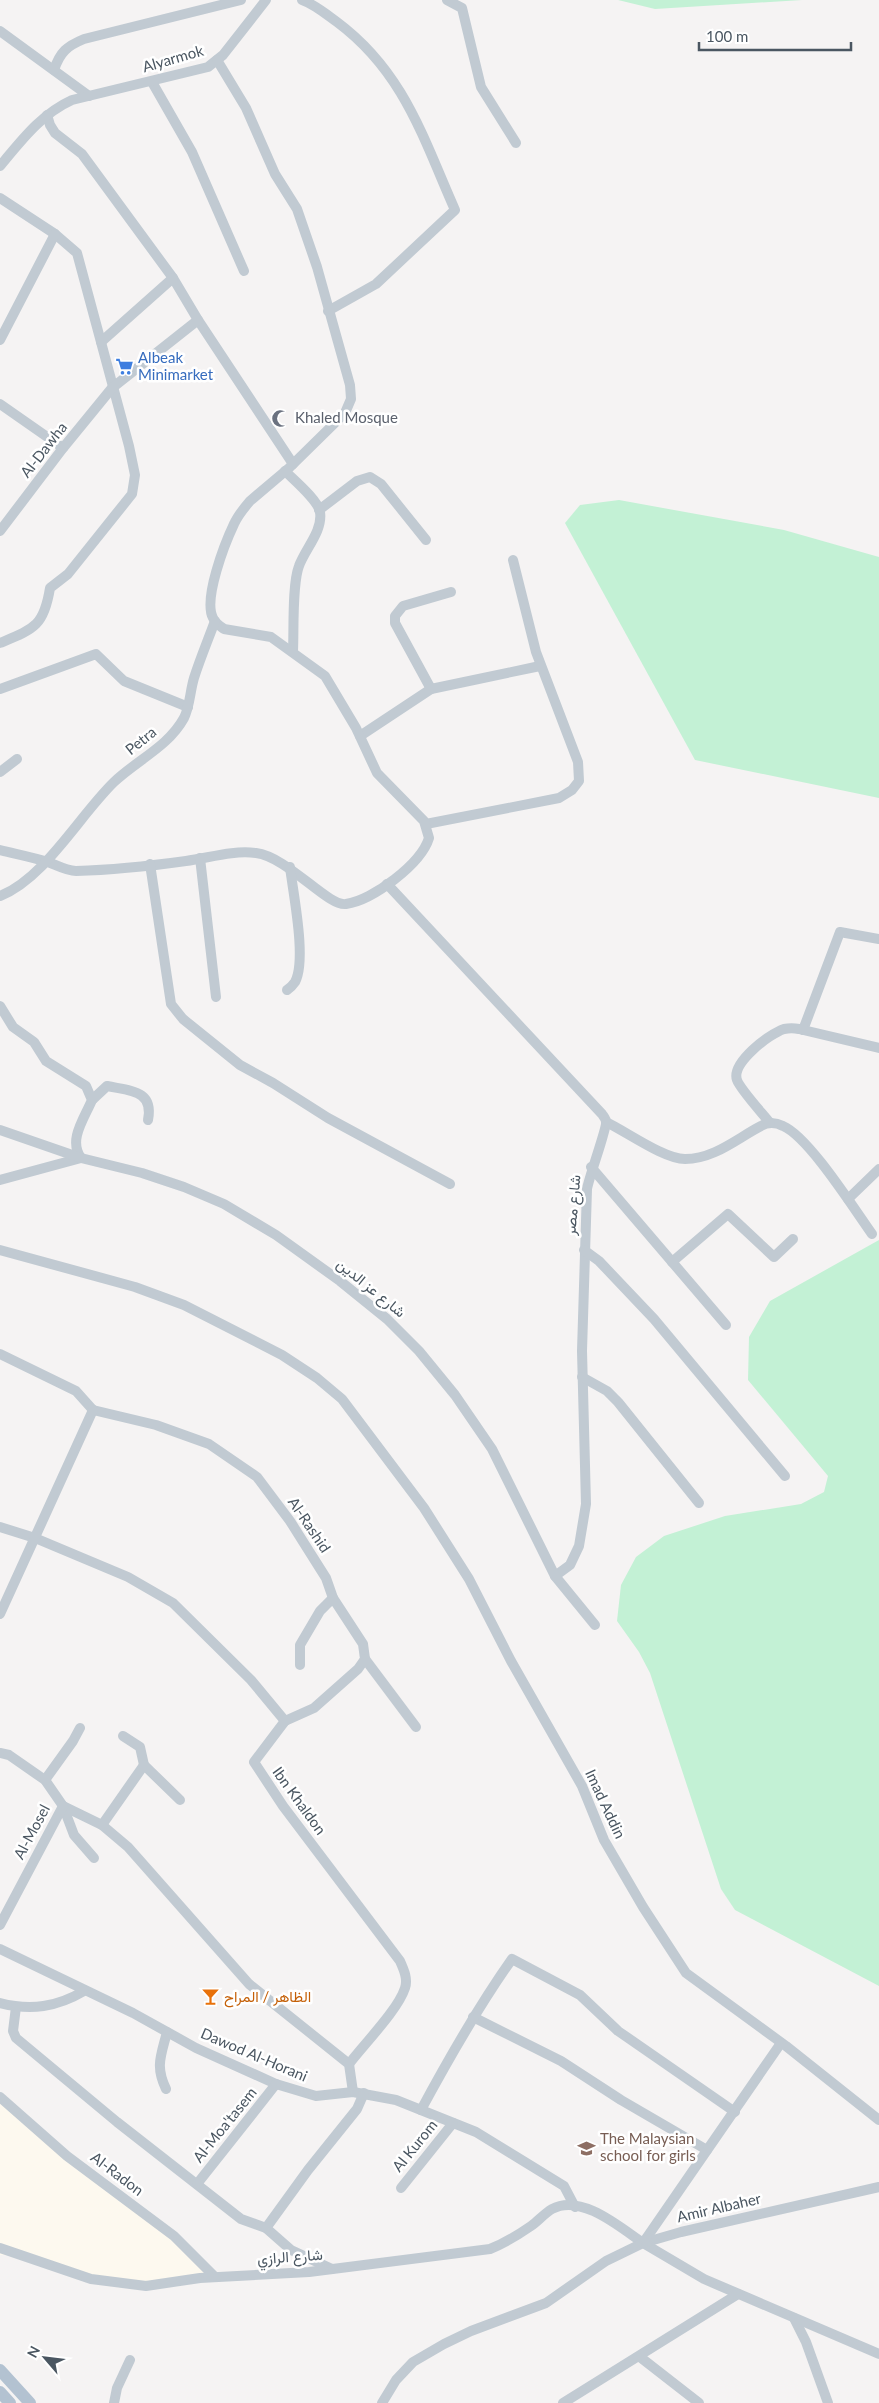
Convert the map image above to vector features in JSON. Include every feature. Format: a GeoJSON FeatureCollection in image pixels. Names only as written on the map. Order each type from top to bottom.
{"type":"FeatureCollection","features":[{"type":"Feature","properties":{"kind":"main road"},"geometry":{"type":"LineString","coordinates":[[0,2370],[30,2403]]}},
{"type":"Feature","properties":{"kind":"main road"},"geometry":{"type":"LineString","coordinates":[[0,2392],[10,2403]]}},
{"type":"Feature","properties":{"kind":"street"},"geometry":{"type":"LineString","coordinates":[[54,70],[62,51],[70,44],[237,0]]}},
{"type":"Feature","properties":{"kind":"street","name":"Alyarmok"},"geometry":{"type":"LineString","coordinates":[[0,166],[24,136],[61,105],[89,96],[208,67],[217,60],[266,0]]}},
{"type":"Feature","properties":{"kind":"street"},"geometry":{"type":"LineString","coordinates":[[302,0],[325,13],[378,58],[412,109],[455,210],[376,284],[328,311]]}},
{"type":"Feature","properties":{"kind":"street"},"geometry":{"type":"LineString","coordinates":[[447,0],[462,8],[481,87],[516,143]]}},
{"type":"Feature","properties":{"kind":"street"},"geometry":{"type":"LineString","coordinates":[[1,32],[89,96]]}},
{"type":"Feature","properties":{"kind":"street"},"geometry":{"type":"LineString","coordinates":[[0,850],[46,861],[74,871],[245,852],[269,855],[290,867],[329,900],[341,905],[348,904],[378,891],[420,858],[429,838],[426,824],[377,773],[360,736],[325,676],[271,636],[224,628],[215,621],[210,611],[215,577],[234,523],[250,501],[340,419],[352,399],[350,385],[297,209],[275,174],[246,108],[217,60]]}},
{"type":"Feature","properties":{"kind":"street"},"geometry":{"type":"LineString","coordinates":[[152,82],[192,152],[244,270]]}},
{"type":"Feature","properties":{"kind":"street"},"geometry":{"type":"LineString","coordinates":[[47,115],[50,126],[55,133],[82,154],[173,278],[289,467],[319,510],[319,521],[313,540],[298,567],[293,651]]}},
{"type":"Feature","properties":{"kind":"street"},"geometry":{"type":"LineString","coordinates":[[0,198],[55,234],[77,253],[129,446],[135,476],[132,494],[68,574],[52,584],[39,623],[20,635],[0,643]]}},
{"type":"Feature","properties":{"kind":"street"},"geometry":{"type":"LineString","coordinates":[[0,340],[55,234]]}},
{"type":"Feature","properties":{"kind":"street"},"geometry":{"type":"LineString","coordinates":[[101,342],[173,278]]}},
{"type":"Feature","properties":{"kind":"street","name":"Al-Dawha"},"geometry":{"type":"LineString","coordinates":[[0,531],[63,448],[112,388],[198,320]]}},
{"type":"Feature","properties":{"kind":"street"},"geometry":{"type":"LineString","coordinates":[[0,404],[63,448]]}},
{"type":"Feature","properties":{"kind":"street"},"geometry":{"type":"LineString","coordinates":[[319,510],[357,481],[370,477],[380,484],[426,540]]}},
{"type":"Feature","properties":{"kind":"street"},"geometry":{"type":"LineString","coordinates":[[426,824],[559,798],[577,786],[580,777],[578,762],[540,666],[513,560]]}},
{"type":"Feature","properties":{"kind":"street"},"geometry":{"type":"LineString","coordinates":[[431,689],[394,616],[403,606],[451,592]]}},
{"type":"Feature","properties":{"kind":"street","name":"Petra"},"geometry":{"type":"LineString","coordinates":[[0,896],[11,892],[46,861],[98,798],[116,780],[169,738],[180,725],[188,707],[194,678],[215,621]]}},
{"type":"Feature","properties":{"kind":"street"},"geometry":{"type":"LineString","coordinates":[[0,689],[96,654],[124,681],[188,707]]}},
{"type":"Feature","properties":{"kind":"street"},"geometry":{"type":"LineString","coordinates":[[360,736],[431,689],[540,666]]}},
{"type":"Feature","properties":{"kind":"street"},"geometry":{"type":"LineString","coordinates":[[0,772],[17,759]]}},
{"type":"Feature","properties":{"kind":"street"},"geometry":{"type":"LineString","coordinates":[[200,858],[216,997]]}},
{"type":"Feature","properties":{"kind":"street"},"geometry":{"type":"LineString","coordinates":[[150,864],[171,1004],[183,1019],[240,1064],[328,1118],[450,1184]]}},
{"type":"Feature","properties":{"kind":"street"},"geometry":{"type":"LineString","coordinates":[[287,990],[294,984],[297,978],[300,957],[290,867]]}},
{"type":"Feature","properties":{"kind":"street"},"geometry":{"type":"LineString","coordinates":[[387,884],[602,1114],[606,1122],[635,1136],[658,1152],[684,1159],[711,1155],[764,1124],[770,1123],[785,1126],[799,1137],[872,1234]]}},
{"type":"Feature","properties":{"kind":"street"},"geometry":{"type":"LineString","coordinates":[[803,1030],[840,932],[879,939]]}},
{"type":"Feature","properties":{"kind":"street"},"geometry":{"type":"LineString","coordinates":[[0,1006],[13,1027],[34,1042],[46,1061],[86,1086],[92,1100]]}},
{"type":"Feature","properties":{"kind":"street"},"geometry":{"type":"LineString","coordinates":[[770,1123],[737,1081],[736,1072],[754,1049],[776,1032],[786,1028],[803,1030],[879,1048]]}},
{"type":"Feature","properties":{"kind":"street"},"geometry":{"type":"LineString","coordinates":[[0,1180],[81,1158],[76,1151],[74,1142],[92,1100],[107,1086],[143,1095],[148,1100],[151,1108],[148,1120]]}},
{"type":"Feature","properties":{"kind":"street","name":"شارع مصر"},"geometry":{"type":"LineString","coordinates":[[554,1576],[570,1565],[580,1546],[586,1504],[582,1377],[586,1189],[591,1167],[605,1131],[606,1122]]}},
{"type":"Feature","properties":{"kind":"street","name":"شارع عز الدين"},"geometry":{"type":"LineString","coordinates":[[0,1130],[81,1158],[142,1173],[224,1204],[276,1235],[340,1281],[387,1319],[419,1351],[455,1395],[492,1449],[554,1576],[595,1625]]}},
{"type":"Feature","properties":{"kind":"street"},"geometry":{"type":"LineString","coordinates":[[591,1167],[726,1325]]}},
{"type":"Feature","properties":{"kind":"street"},"geometry":{"type":"LineString","coordinates":[[848,1200],[879,1169]]}},
{"type":"Feature","properties":{"kind":"street"},"geometry":{"type":"LineString","coordinates":[[672,1262],[728,1214],[774,1257],[793,1238]]}},
{"type":"Feature","properties":{"kind":"street","name":"Imad Addin"},"geometry":{"type":"LineString","coordinates":[[0,1250],[158,1294],[263,1345],[300,1366],[332,1389],[352,1410],[372,1440],[424,1508],[469,1580],[511,1661],[582,1786],[604,1840],[643,1907],[686,1973],[781,2043],[879,2120]]}},
{"type":"Feature","properties":{"kind":"street"},"geometry":{"type":"LineString","coordinates":[[584,1250],[599,1261],[654,1319],[682,1355],[785,1476]]}},
{"type":"Feature","properties":{"kind":"street"},"geometry":{"type":"LineString","coordinates":[[0,1354],[76,1391],[92,1410],[0,1614]]}},
{"type":"Feature","properties":{"kind":"street"},"geometry":{"type":"LineString","coordinates":[[582,1377],[607,1391],[618,1402],[699,1504]]}},
{"type":"Feature","properties":{"kind":"street","name":"Al-Rashid"},"geometry":{"type":"LineString","coordinates":[[92,1410],[154,1424],[209,1444],[257,1477],[290,1521],[326,1578],[333,1598],[363,1644],[364,1659]]}},
{"type":"Feature","properties":{"kind":"street"},"geometry":{"type":"LineString","coordinates":[[0,1527],[35,1538],[128,1577],[173,1603],[250,1680],[285,1721],[314,1708],[358,1669],[364,1659],[416,1727]]}},
{"type":"Feature","properties":{"kind":"street"},"geometry":{"type":"LineString","coordinates":[[300,1665],[300,1645],[320,1611],[333,1598]]}},
{"type":"Feature","properties":{"kind":"street","name":"Ibn Khaldon"},"geometry":{"type":"LineString","coordinates":[[285,1721],[254,1762],[283,1806],[400,1961],[405,1973],[405,1986],[398,2001],[349,2064]]}},
{"type":"Feature","properties":{"kind":"street"},"geometry":{"type":"LineString","coordinates":[[45,1780],[80,1728]]}},
{"type":"Feature","properties":{"kind":"street"},"geometry":{"type":"LineString","coordinates":[[123,1736],[140,1747],[144,1765],[180,1800]]}},
{"type":"Feature","properties":{"kind":"street"},"geometry":{"type":"LineString","coordinates":[[0,1753],[8,1755],[45,1780],[63,1806],[74,1835],[94,1858]]}},
{"type":"Feature","properties":{"kind":"street"},"geometry":{"type":"LineString","coordinates":[[102,1825],[144,1765]]}},
{"type":"Feature","properties":{"kind":"street"},"geometry":{"type":"LineString","coordinates":[[63,1806],[102,1825],[128,1847],[249,1984],[349,2064],[358,2093],[357,2109],[308,2170],[266,2228]]}},
{"type":"Feature","properties":{"kind":"street","name":"Al-Mosel"},"geometry":{"type":"LineString","coordinates":[[0,1925],[63,1806]]}},
{"type":"Feature","properties":{"kind":"street","name":"Dawod Al-Horani"},"geometry":{"type":"LineString","coordinates":[[0,1949],[133,2013],[196,2048],[276,2084],[316,2096],[358,2093],[396,2100],[476,2132],[563,2186],[575,2206]]}},
{"type":"Feature","properties":{"kind":"street"},"geometry":{"type":"LineString","coordinates":[[421,2110],[473,2017],[512,1959],[580,1995],[618,2031],[735,2112]]}},
{"type":"Feature","properties":{"kind":"street"},"geometry":{"type":"LineString","coordinates":[[0,2003],[16,2008],[50,2006],[69,2000],[84,1991]]}},
{"type":"Feature","properties":{"kind":"street"},"geometry":{"type":"LineString","coordinates":[[16,2008],[14,2031],[16,2038],[117,2122],[241,2219],[266,2228],[291,2250],[333,2269]]}},
{"type":"Feature","properties":{"kind":"street"},"geometry":{"type":"LineString","coordinates":[[473,2017],[561,2061],[621,2100],[707,2150]]}},
{"type":"Feature","properties":{"kind":"street"},"geometry":{"type":"LineString","coordinates":[[166,2089],[159,2074],[167,2032]]}},
{"type":"Feature","properties":{"kind":"street"},"geometry":{"type":"LineString","coordinates":[[643,2243],[781,2043]]}},
{"type":"Feature","properties":{"kind":"street","name":"Al-Moa'tasem"},"geometry":{"type":"LineString","coordinates":[[196,2184],[276,2084]]}},
{"type":"Feature","properties":{"kind":"street","name":"Al-Radon"},"geometry":{"type":"LineString","coordinates":[[0,2097],[67,2156],[174,2236],[215,2277]]}},
{"type":"Feature","properties":{"kind":"street","name":"Al Kurom"},"geometry":{"type":"LineString","coordinates":[[401,2188],[453,2123]]}},
{"type":"Feature","properties":{"kind":"street","name":"Amir Albaher"},"geometry":{"type":"LineString","coordinates":[[382,2403],[396,2380],[413,2362],[471,2331],[546,2303],[606,2261],[643,2243],[681,2232],[879,2188]]}},
{"type":"Feature","properties":{"kind":"street"},"geometry":{"type":"LineString","coordinates":[[575,2206],[603,2215],[643,2243],[704,2279],[879,2354]]}},
{"type":"Feature","properties":{"kind":"street","name":"شارع الرازي"},"geometry":{"type":"LineString","coordinates":[[0,2248],[80,2276],[124,2285],[157,2286],[215,2277],[333,2269],[490,2249],[516,2236],[554,2208],[575,2206]]}},
{"type":"Feature","properties":{"kind":"street"},"geometry":{"type":"LineString","coordinates":[[562,2403],[640,2357],[738,2294]]}},
{"type":"Feature","properties":{"kind":"street"},"geometry":{"type":"LineString","coordinates":[[794,2318],[806,2342],[828,2403]]}},
{"type":"Feature","properties":{"kind":"street"},"geometry":{"type":"LineString","coordinates":[[640,2357],[699,2403]]}},
{"type":"Feature","properties":{"kind":"street"},"geometry":{"type":"LineString","coordinates":[[114,2403],[117,2388],[130,2360]]}},
{"type":"Feature","properties":{"kind":"shaded area"},"geometry":{"type":"Polygon","coordinates":[[[0,2096],[171,2235],[216,2277],[121,2287],[20,2256],[0,2255],[0,2096]]]}},
{"type":"Feature","properties":{"kind":"green space"},"geometry":{"type":"Polygon","coordinates":[[[618,0],[802,0],[655,9],[618,0]]]}},
{"type":"Feature","properties":{"kind":"green space"},"geometry":{"type":"Polygon","coordinates":[[[619,500],[784,530],[879,557],[879,798],[695,760],[565,523],[580,505],[619,500]]]}},
{"type":"Feature","properties":{"kind":"green space"},"geometry":{"type":"Polygon","coordinates":[[[879,1240],[879,1986],[735,1910],[721,1889],[650,1673],[639,1652],[617,1621],[621,1585],[636,1557],[664,1536],[725,1516],[801,1504],[824,1492],[828,1476],[748,1380],[749,1337],[770,1301],[879,1240]]]}},
{"type":"Feature","properties":{"kind":"place","name":"Albeak Minimarket"},"geometry":{"type":"Point","coordinates":[124,367]}},
{"type":"Feature","properties":{"kind":"place","name":"Khaled Mosque"},"geometry":{"type":"Point","coordinates":[281,418]}},
{"type":"Feature","properties":{"kind":"place","name":"الظاهر / المراح"},"geometry":{"type":"Point","coordinates":[210,1997]}},
{"type":"Feature","properties":{"kind":"place","name":"The Malaysian school for girls"},"geometry":{"type":"Point","coordinates":[586,2148]}}]}
